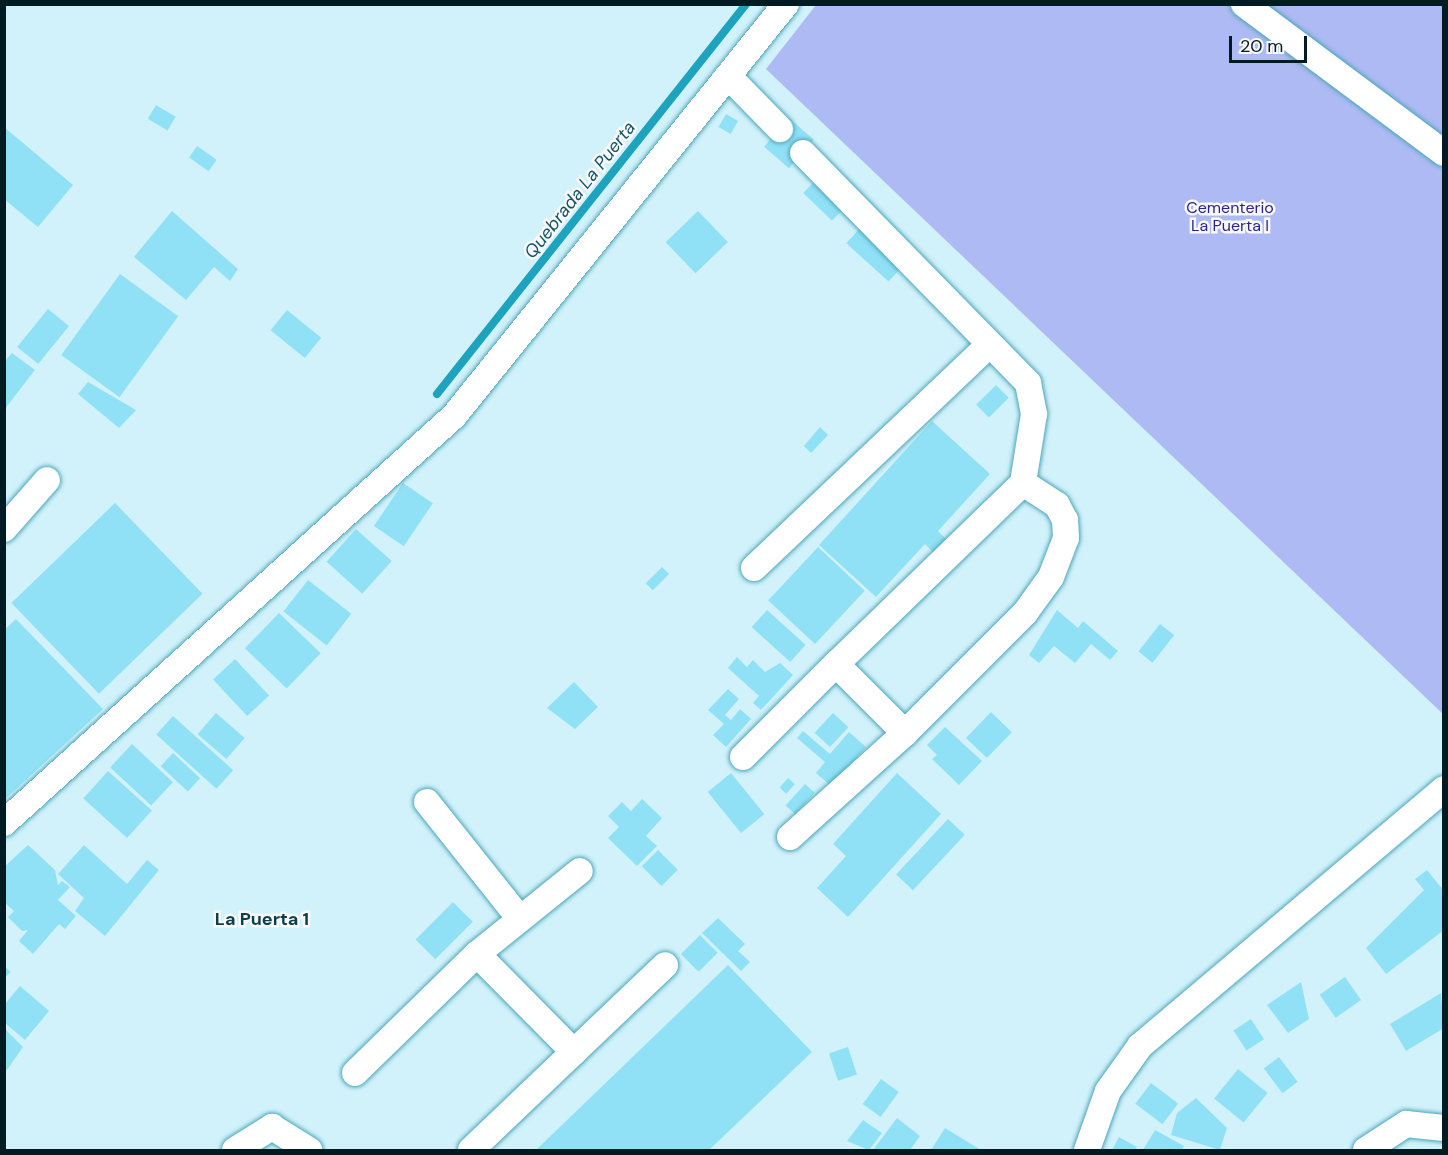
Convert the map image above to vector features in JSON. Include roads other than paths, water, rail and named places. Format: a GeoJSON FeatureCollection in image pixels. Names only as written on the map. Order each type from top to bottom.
{"type":"FeatureCollection","features":[{"type":"Feature","properties":{"kind":"street"},"geometry":{"type":"LineString","coordinates":[[4,823],[454,416],[786,4]]}},
{"type":"Feature","properties":{"kind":"street"},"geometry":{"type":"LineString","coordinates":[[1244,4],[1443,153]]}},
{"type":"Feature","properties":{"kind":"street"},"geometry":{"type":"LineString","coordinates":[[729,77],[780,129]]}},
{"type":"Feature","properties":{"kind":"street"},"geometry":{"type":"LineString","coordinates":[[743,757],[1023,483],[1034,414],[1028,382],[989,345],[803,153]]}},
{"type":"Feature","properties":{"kind":"street"},"geometry":{"type":"LineString","coordinates":[[754,568],[989,345]]}},
{"type":"Feature","properties":{"kind":"street"},"geometry":{"type":"LineString","coordinates":[[4,529],[47,480]]}},
{"type":"Feature","properties":{"kind":"street"},"geometry":{"type":"LineString","coordinates":[[790,837],[905,734],[1025,613],[1051,577],[1066,538],[1065,520],[1057,505],[1023,483]]}},
{"type":"Feature","properties":{"kind":"street"},"geometry":{"type":"LineString","coordinates":[[836,664],[905,734]]}},
{"type":"Feature","properties":{"kind":"street"},"geometry":{"type":"LineString","coordinates":[[1087,1150],[1108,1091],[1140,1046],[1443,789]]}},
{"type":"Feature","properties":{"kind":"street"},"geometry":{"type":"LineString","coordinates":[[427,802],[520,919]]}},
{"type":"Feature","properties":{"kind":"street"},"geometry":{"type":"LineString","coordinates":[[355,1073],[477,954],[580,871]]}},
{"type":"Feature","properties":{"kind":"street"},"geometry":{"type":"LineString","coordinates":[[477,954],[574,1052]]}},
{"type":"Feature","properties":{"kind":"street"},"geometry":{"type":"LineString","coordinates":[[471,1150],[665,965]]}},
{"type":"Feature","properties":{"kind":"street"},"geometry":{"type":"LineString","coordinates":[[1366,1150],[1406,1124],[1443,1128]]}},
{"type":"Feature","properties":{"kind":"street"},"geometry":{"type":"LineString","coordinates":[[235,1150],[272,1127],[309,1150]]}},
{"type":"Feature","properties":{"kind":"waterway","name":"Quebrada La Puerta"},"geometry":{"type":"LineString","coordinates":[[437,394],[746,4]]}},
{"type":"Feature","properties":{"kind":"district","name":"La Puerta 1"},"geometry":{"type":"Point","coordinates":[262,919]}},
{"type":"Feature","properties":{"kind":"park label","name":"Cementerio La Puerta I"},"geometry":{"type":"Point","coordinates":[1230,217]}}]}
